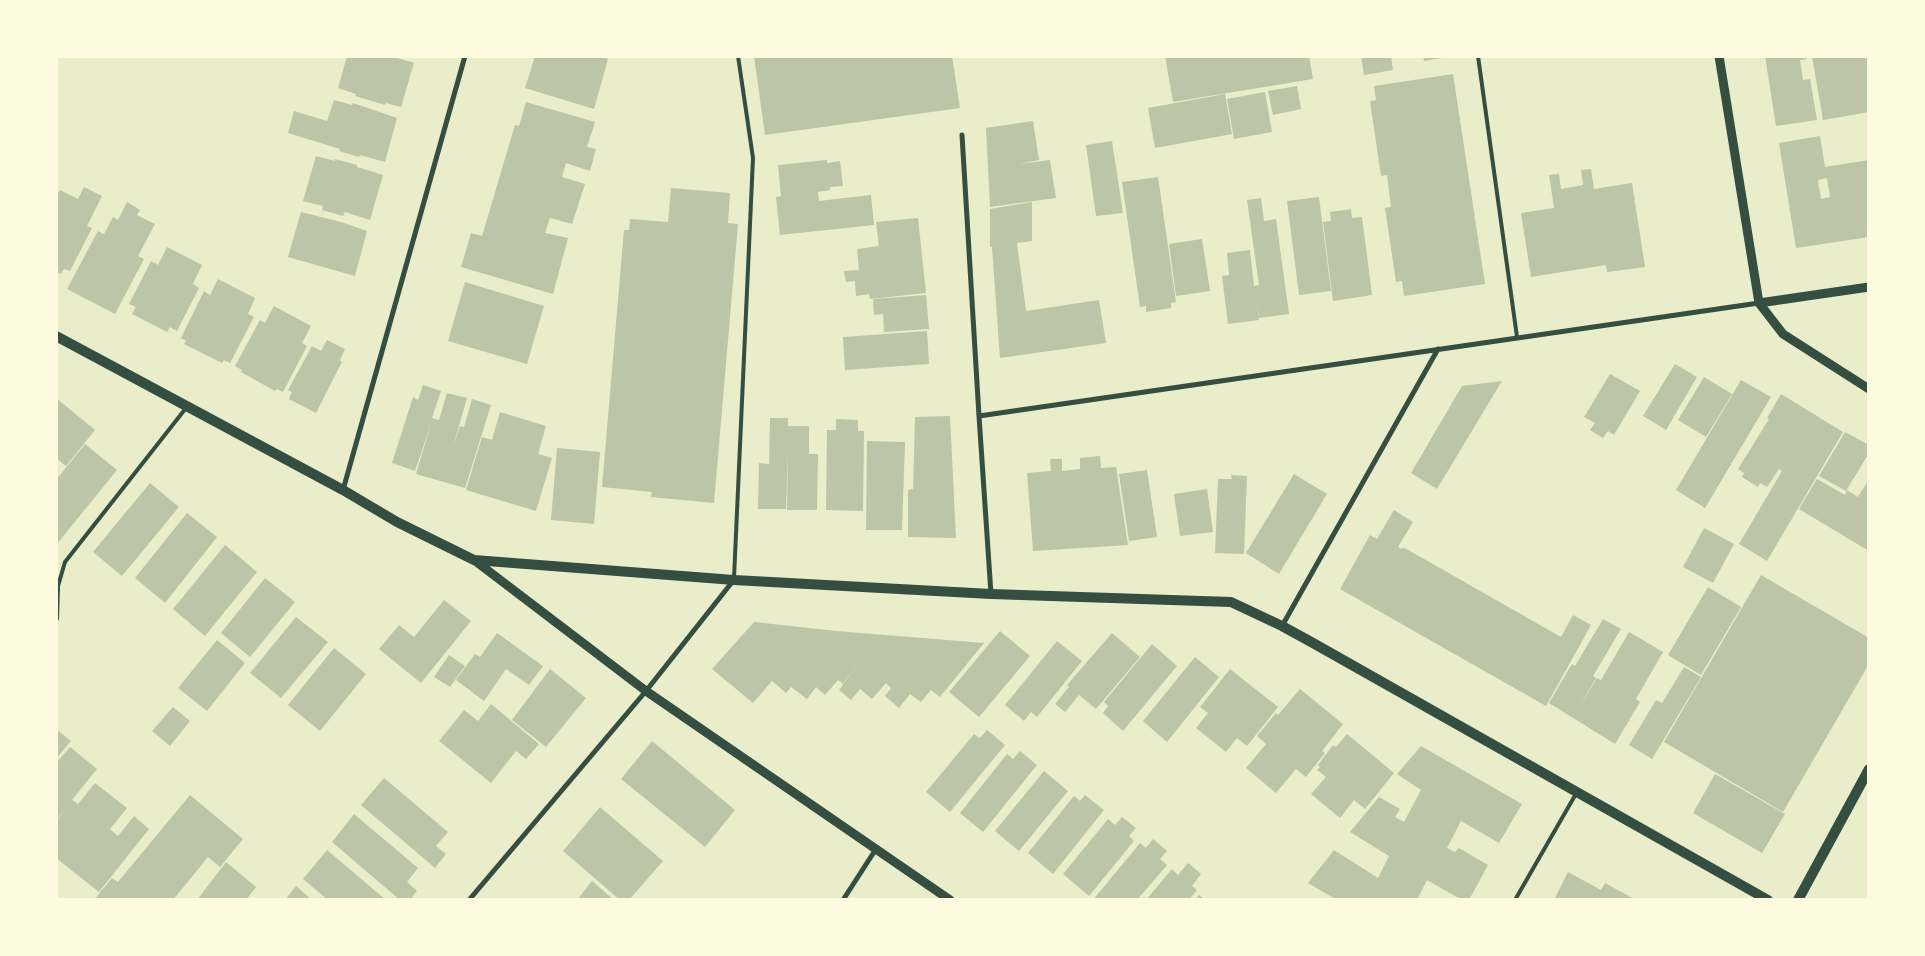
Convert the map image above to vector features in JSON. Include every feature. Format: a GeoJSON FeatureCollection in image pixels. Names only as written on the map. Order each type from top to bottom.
{"type":"FeatureCollection","features":[{"type":"Feature","properties":{"kind":"main road"},"geometry":{"type":"LineString","coordinates":[[56,336],[343,490],[398,522],[474,560],[734,580],[991,594],[1230,602],[1282,626],[1768,900]]}},
{"type":"Feature","properties":{"kind":"main road"},"geometry":{"type":"LineString","coordinates":[[1798,900],[1869,769]]}},
{"type":"Feature","properties":{"kind":"street"},"geometry":{"type":"LineString","coordinates":[[343,490],[465,56]]}},
{"type":"Feature","properties":{"kind":"street"},"geometry":{"type":"LineString","coordinates":[[1718,56],[1758,303],[1783,334],[1869,388]]}},
{"type":"Feature","properties":{"kind":"street"},"geometry":{"type":"LineString","coordinates":[[962,135],[991,594]]}},
{"type":"Feature","properties":{"kind":"street"},"geometry":{"type":"LineString","coordinates":[[979,416],[1869,287]]}},
{"type":"Feature","properties":{"kind":"street"},"geometry":{"type":"LineString","coordinates":[[1282,626],[1438,349]]}},
{"type":"Feature","properties":{"kind":"street"},"geometry":{"type":"LineString","coordinates":[[474,560],[646,691],[950,900]]}},
{"type":"Feature","properties":{"kind":"street"},"geometry":{"type":"LineString","coordinates":[[469,900],[646,691],[734,580]]}},
{"type":"Feature","properties":{"kind":"street"},"geometry":{"type":"LineString","coordinates":[[843,900],[876,849]]}},
{"type":"Feature","properties":{"kind":"lane"},"geometry":{"type":"LineString","coordinates":[[734,580],[753,158],[738,56]]}},
{"type":"Feature","properties":{"kind":"lane"},"geometry":{"type":"LineString","coordinates":[[1478,56],[1517,337]]}},
{"type":"Feature","properties":{"kind":"lane"},"geometry":{"type":"LineString","coordinates":[[58,619],[58,586],[65,562],[188,407]]}},
{"type":"Feature","properties":{"kind":"lane"},"geometry":{"type":"LineString","coordinates":[[1515,900],[1576,792]]}},
{"type":"Feature","properties":{"kind":"building"},"geometry":{"type":"Polygon","coordinates":[[[347,56],[391,56],[414,63],[401,107],[386,103],[385,105],[355,96],[356,94],[338,88],[347,56]]]}},
{"type":"Feature","properties":{"kind":"building"},"geometry":{"type":"Polygon","coordinates":[[[535,56],[600,56],[608,59],[594,109],[525,88],[535,56]]]}},
{"type":"Feature","properties":{"kind":"building"},"geometry":{"type":"Polygon","coordinates":[[[754,56],[952,56],[960,108],[765,135],[754,56]]]}},
{"type":"Feature","properties":{"kind":"building"},"geometry":{"type":"Polygon","coordinates":[[[1165,56],[1309,56],[1313,79],[1173,102],[1165,56]]]}},
{"type":"Feature","properties":{"kind":"building"},"geometry":{"type":"Polygon","coordinates":[[[1361,56],[1391,56],[1393,70],[1364,75],[1361,56]]]}},
{"type":"Feature","properties":{"kind":"building"},"geometry":{"type":"Polygon","coordinates":[[[1423,56],[1447,56],[1447,57],[1424,61],[1423,56]]]}},
{"type":"Feature","properties":{"kind":"building"},"geometry":{"type":"Polygon","coordinates":[[[1765,56],[1807,56],[1807,59],[1800,60],[1803,80],[1810,79],[1817,120],[1776,126],[1765,56]]]}},
{"type":"Feature","properties":{"kind":"building"},"geometry":{"type":"Polygon","coordinates":[[[1812,56],[1869,56],[1869,112],[1823,120],[1812,56]]]}},
{"type":"Feature","properties":{"kind":"building"},"geometry":{"type":"Polygon","coordinates":[[[1453,74],[1485,284],[1404,296],[1402,281],[1396,282],[1385,208],[1391,207],[1387,175],[1381,176],[1370,101],[1376,100],[1374,86],[1453,74]]]}},
{"type":"Feature","properties":{"kind":"building"},"geometry":{"type":"Polygon","coordinates":[[[1297,86],[1301,109],[1273,115],[1268,91],[1297,86]]]}},
{"type":"Feature","properties":{"kind":"building"},"geometry":{"type":"Polygon","coordinates":[[[1265,92],[1272,132],[1234,139],[1227,99],[1265,92]]]}},
{"type":"Feature","properties":{"kind":"building"},"geometry":{"type":"Polygon","coordinates":[[[1225,94],[1232,134],[1155,148],[1148,108],[1225,94]]]}},
{"type":"Feature","properties":{"kind":"building"},"geometry":{"type":"Polygon","coordinates":[[[334,100],[352,105],[353,103],[397,118],[385,162],[360,155],[359,157],[288,133],[294,111],[327,121],[334,100]]]}},
{"type":"Feature","properties":{"kind":"building"},"geometry":{"type":"Polygon","coordinates":[[[526,102],[595,122],[587,147],[596,149],[590,171],[566,163],[562,177],[585,184],[572,224],[550,218],[545,233],[568,238],[553,294],[461,267],[471,233],[482,236],[515,125],[519,126],[526,102]]]}},
{"type":"Feature","properties":{"kind":"building"},"geometry":{"type":"Polygon","coordinates":[[[1033,121],[1039,160],[1018,164],[1050,160],[1056,198],[990,207],[986,128],[1033,121]]]}},
{"type":"Feature","properties":{"kind":"building"},"geometry":{"type":"Polygon","coordinates":[[[1820,136],[1825,167],[1869,160],[1869,237],[1796,248],[1779,143],[1820,136]],[[1827,178],[1818,180],[1821,199],[1830,197],[1827,178]]]}},
{"type":"Feature","properties":{"kind":"building"},"geometry":{"type":"Polygon","coordinates":[[[1112,141],[1123,213],[1096,216],[1086,145],[1112,141]]]}},
{"type":"Feature","properties":{"kind":"building"},"geometry":{"type":"Polygon","coordinates":[[[316,156],[357,165],[357,167],[383,175],[370,220],[345,212],[343,216],[322,210],[323,206],[303,201],[316,156]]]}},
{"type":"Feature","properties":{"kind":"building"},"geometry":{"type":"Polygon","coordinates":[[[827,160],[827,163],[840,161],[843,186],[830,187],[830,190],[818,192],[819,201],[871,195],[874,225],[780,235],[776,197],[781,196],[778,165],[827,160]]]}},
{"type":"Feature","properties":{"kind":"building"},"geometry":{"type":"Polygon","coordinates":[[[1591,169],[1594,189],[1632,183],[1645,267],[1607,272],[1606,265],[1531,277],[1521,213],[1554,208],[1549,175],[1559,174],[1561,189],[1583,185],[1581,170],[1591,169]]]}},
{"type":"Feature","properties":{"kind":"building"},"geometry":{"type":"Polygon","coordinates":[[[1158,177],[1176,302],[1171,303],[1171,308],[1146,312],[1146,306],[1140,307],[1122,182],[1158,177]]]}},
{"type":"Feature","properties":{"kind":"building"},"geometry":{"type":"Polygon","coordinates":[[[84,187],[102,196],[87,226],[92,228],[70,271],[64,269],[61,274],[56,272],[56,197],[60,190],[78,199],[84,187]]]}},
{"type":"Feature","properties":{"kind":"building"},"geometry":{"type":"Polygon","coordinates":[[[671,188],[730,193],[728,223],[738,224],[714,503],[651,497],[652,492],[602,487],[624,230],[629,230],[630,219],[668,222],[671,188]]]}},
{"type":"Feature","properties":{"kind":"building"},"geometry":{"type":"Polygon","coordinates":[[[1319,197],[1331,291],[1299,295],[1287,201],[1319,197]]]}},
{"type":"Feature","properties":{"kind":"building"},"geometry":{"type":"Polygon","coordinates":[[[1261,198],[1264,221],[1276,219],[1289,314],[1259,318],[1256,298],[1259,320],[1228,324],[1222,276],[1229,275],[1227,253],[1250,250],[1254,286],[1259,285],[1247,200],[1261,198]]]}},
{"type":"Feature","properties":{"kind":"building"},"geometry":{"type":"Polygon","coordinates":[[[127,202],[140,210],[137,215],[155,224],[138,256],[144,259],[115,314],[67,289],[98,231],[104,234],[113,217],[118,220],[127,202]]]}},
{"type":"Feature","properties":{"kind":"building"},"geometry":{"type":"Polygon","coordinates":[[[1032,202],[1032,241],[1017,243],[1026,311],[1099,300],[1106,343],[1000,358],[992,247],[990,247],[990,209],[1032,202]]]}},
{"type":"Feature","properties":{"kind":"building"},"geometry":{"type":"Polygon","coordinates":[[[1351,209],[1352,218],[1362,217],[1372,295],[1333,301],[1323,222],[1331,221],[1330,212],[1351,209]]]}},
{"type":"Feature","properties":{"kind":"building"},"geometry":{"type":"Polygon","coordinates":[[[301,212],[367,231],[355,276],[288,257],[301,212]]]}},
{"type":"Feature","properties":{"kind":"building"},"geometry":{"type":"Polygon","coordinates":[[[918,218],[926,293],[870,299],[869,294],[856,296],[855,281],[846,282],[844,271],[859,270],[857,249],[879,246],[876,222],[918,218]]]}},
{"type":"Feature","properties":{"kind":"building"},"geometry":{"type":"Polygon","coordinates":[[[1202,239],[1210,291],[1176,296],[1169,244],[1202,239]]]}},
{"type":"Feature","properties":{"kind":"building"},"geometry":{"type":"Polygon","coordinates":[[[167,247],[202,265],[193,284],[199,288],[177,331],[170,327],[167,332],[132,314],[136,307],[129,304],[151,261],[158,265],[167,247]]]}},
{"type":"Feature","properties":{"kind":"building"},"geometry":{"type":"Polygon","coordinates":[[[218,279],[255,298],[248,314],[254,317],[230,363],[224,360],[222,363],[184,344],[186,341],[181,338],[204,291],[210,295],[218,279]]]}},
{"type":"Feature","properties":{"kind":"building"},"geometry":{"type":"Polygon","coordinates":[[[465,282],[544,306],[527,364],[448,341],[465,282]]]}},
{"type":"Feature","properties":{"kind":"building"},"geometry":{"type":"Polygon","coordinates":[[[926,295],[929,329],[884,332],[883,314],[874,315],[873,299],[926,295]]]}},
{"type":"Feature","properties":{"kind":"building"},"geometry":{"type":"Polygon","coordinates":[[[274,306],[311,326],[302,343],[307,346],[283,392],[277,389],[275,391],[241,372],[242,370],[235,366],[260,320],[265,323],[274,306]]]}},
{"type":"Feature","properties":{"kind":"building"},"geometry":{"type":"Polygon","coordinates":[[[927,331],[929,364],[845,370],[843,337],[927,331]]]}},
{"type":"Feature","properties":{"kind":"building"},"geometry":{"type":"Polygon","coordinates":[[[327,340],[345,349],[340,360],[342,362],[316,413],[289,399],[292,392],[288,390],[312,346],[321,351],[327,340]]]}},
{"type":"Feature","properties":{"kind":"building"},"geometry":{"type":"Polygon","coordinates":[[[1675,364],[1697,377],[1666,430],[1643,416],[1675,364]]]}},
{"type":"Feature","properties":{"kind":"building"},"geometry":{"type":"Polygon","coordinates":[[[1610,374],[1640,391],[1614,435],[1608,431],[1603,438],[1590,430],[1595,423],[1584,417],[1610,374]]]}},
{"type":"Feature","properties":{"kind":"building"},"geometry":{"type":"Polygon","coordinates":[[[1704,377],[1732,394],[1706,437],[1678,420],[1704,377]]]}},
{"type":"Feature","properties":{"kind":"building"},"geometry":{"type":"Polygon","coordinates":[[[1741,380],[1771,397],[1705,508],[1676,490],[1741,380]]]}},
{"type":"Feature","properties":{"kind":"building"},"geometry":{"type":"Polygon","coordinates":[[[1502,381],[1437,489],[1411,473],[1462,386],[1502,381]]]}},
{"type":"Feature","properties":{"kind":"building"},"geometry":{"type":"Polygon","coordinates":[[[423,385],[441,391],[432,418],[439,420],[447,393],[467,398],[453,447],[460,426],[464,427],[472,399],[491,405],[465,488],[416,474],[431,424],[415,471],[392,463],[413,397],[418,400],[423,385]]]}},
{"type":"Feature","properties":{"kind":"building"},"geometry":{"type":"Polygon","coordinates":[[[1781,394],[1843,432],[1767,561],[1739,544],[1782,471],[1779,469],[1767,487],[1760,483],[1758,487],[1742,477],[1744,473],[1738,469],[1769,419],[1767,418],[1781,394]]]}},
{"type":"Feature","properties":{"kind":"building"},"geometry":{"type":"Polygon","coordinates":[[[56,398],[95,430],[66,466],[56,458],[56,398]]]}},
{"type":"Feature","properties":{"kind":"building"},"geometry":{"type":"Polygon","coordinates":[[[500,412],[546,426],[538,454],[552,458],[536,511],[466,490],[482,437],[492,440],[500,412]]]}},
{"type":"Feature","properties":{"kind":"building"},"geometry":{"type":"Polygon","coordinates":[[[950,416],[956,538],[908,537],[908,490],[913,489],[915,417],[950,416]]]}},
{"type":"Feature","properties":{"kind":"building"},"geometry":{"type":"Polygon","coordinates":[[[770,418],[788,418],[788,426],[809,426],[809,454],[818,454],[817,510],[787,510],[788,448],[786,509],[758,509],[759,463],[769,464],[770,418]]]}},
{"type":"Feature","properties":{"kind":"building"},"geometry":{"type":"Polygon","coordinates":[[[836,419],[858,420],[858,431],[864,431],[863,511],[826,510],[827,430],[836,430],[836,419]]]}},
{"type":"Feature","properties":{"kind":"building"},"geometry":{"type":"Polygon","coordinates":[[[1845,432],[1869,445],[1869,453],[1846,491],[1819,476],[1845,432]]]}},
{"type":"Feature","properties":{"kind":"building"},"geometry":{"type":"Polygon","coordinates":[[[867,441],[905,442],[902,530],[866,530],[867,441]]]}},
{"type":"Feature","properties":{"kind":"building"},"geometry":{"type":"Polygon","coordinates":[[[85,444],[117,470],[56,545],[56,480],[85,444]]]}},
{"type":"Feature","properties":{"kind":"building"},"geometry":{"type":"Polygon","coordinates":[[[557,448],[600,452],[594,524],[551,520],[557,448]]]}},
{"type":"Feature","properties":{"kind":"building"},"geometry":{"type":"Polygon","coordinates":[[[1100,456],[1101,468],[1116,467],[1128,545],[1033,551],[1027,473],[1051,471],[1050,459],[1062,459],[1062,471],[1080,469],[1080,458],[1100,456]]]}},
{"type":"Feature","properties":{"kind":"building"},"geometry":{"type":"Polygon","coordinates":[[[1147,470],[1157,537],[1129,541],[1119,474],[1147,470]]]}},
{"type":"Feature","properties":{"kind":"building"},"geometry":{"type":"Polygon","coordinates":[[[1294,474],[1327,494],[1279,574],[1246,553],[1294,474]]]}},
{"type":"Feature","properties":{"kind":"building"},"geometry":{"type":"Polygon","coordinates":[[[1231,475],[1247,476],[1244,554],[1215,553],[1218,479],[1232,479],[1231,475]]]}},
{"type":"Feature","properties":{"kind":"building"},"geometry":{"type":"Polygon","coordinates":[[[1817,479],[1845,495],[1847,490],[1858,497],[1869,479],[1869,551],[1799,509],[1817,479]]]}},
{"type":"Feature","properties":{"kind":"building"},"geometry":{"type":"Polygon","coordinates":[[[150,483],[179,507],[122,576],[93,552],[150,483]]]}},
{"type":"Feature","properties":{"kind":"building"},"geometry":{"type":"Polygon","coordinates":[[[1207,489],[1213,532],[1180,536],[1174,494],[1207,489]]]}},
{"type":"Feature","properties":{"kind":"building"},"geometry":{"type":"Polygon","coordinates":[[[1394,510],[1413,522],[1398,547],[1402,549],[1403,547],[1561,637],[1573,615],[1591,625],[1546,706],[1340,589],[1370,535],[1377,539],[1394,510]]]}},
{"type":"Feature","properties":{"kind":"building"},"geometry":{"type":"Polygon","coordinates":[[[187,513],[217,537],[165,603],[135,578],[187,513]]]}},
{"type":"Feature","properties":{"kind":"building"},"geometry":{"type":"Polygon","coordinates":[[[1704,528],[1734,544],[1713,583],[1683,567],[1704,528]]]}},
{"type":"Feature","properties":{"kind":"building"},"geometry":{"type":"Polygon","coordinates":[[[225,545],[257,572],[205,636],[173,609],[225,545]]]}},
{"type":"Feature","properties":{"kind":"building"},"geometry":{"type":"Polygon","coordinates":[[[1761,575],[1869,638],[1869,664],[1783,812],[1664,742],[1761,575]]]}},
{"type":"Feature","properties":{"kind":"building"},"geometry":{"type":"Polygon","coordinates":[[[265,578],[295,602],[250,657],[221,633],[265,578]]]}},
{"type":"Feature","properties":{"kind":"building"},"geometry":{"type":"Polygon","coordinates":[[[1708,587],[1741,607],[1701,675],[1668,655],[1708,587]]]}},
{"type":"Feature","properties":{"kind":"building"},"geometry":{"type":"Polygon","coordinates":[[[444,600],[471,621],[421,683],[379,649],[399,625],[414,637],[444,600]]]}},
{"type":"Feature","properties":{"kind":"building"},"geometry":{"type":"Polygon","coordinates":[[[296,617],[328,642],[281,698],[250,673],[296,617]]]}},
{"type":"Feature","properties":{"kind":"building"},"geometry":{"type":"Polygon","coordinates":[[[1603,619],[1621,629],[1593,676],[1596,678],[1580,706],[1597,678],[1601,680],[1629,632],[1663,652],[1636,699],[1640,702],[1615,744],[1549,703],[1572,664],[1575,666],[1603,619]]]}},
{"type":"Feature","properties":{"kind":"building"},"geometry":{"type":"Polygon","coordinates":[[[754,622],[836,631],[984,643],[940,697],[931,690],[921,702],[910,694],[899,708],[885,696],[891,688],[886,683],[872,699],[860,689],[851,700],[839,690],[862,659],[843,684],[838,680],[825,695],[816,687],[807,699],[791,687],[786,693],[772,681],[753,703],[712,669],[754,622]]]}},
{"type":"Feature","properties":{"kind":"building"},"geometry":{"type":"Polygon","coordinates":[[[1000,631],[1030,656],[979,717],[949,692],[1000,631]]]}},
{"type":"Feature","properties":{"kind":"building"},"geometry":{"type":"Polygon","coordinates":[[[497,633],[543,666],[529,685],[506,669],[484,701],[456,680],[475,654],[480,657],[497,633]]]}},
{"type":"Feature","properties":{"kind":"building"},"geometry":{"type":"Polygon","coordinates":[[[1112,633],[1140,657],[1096,709],[1079,695],[1065,712],[1055,704],[1069,687],[1067,685],[1112,633]]]}},
{"type":"Feature","properties":{"kind":"building"},"geometry":{"type":"Polygon","coordinates":[[[217,640],[245,663],[207,711],[178,688],[217,640]]]}},
{"type":"Feature","properties":{"kind":"building"},"geometry":{"type":"Polygon","coordinates":[[[1057,641],[1082,661],[1037,717],[1031,712],[1024,721],[1005,705],[1057,641]]]}},
{"type":"Feature","properties":{"kind":"building"},"geometry":{"type":"Polygon","coordinates":[[[1152,644],[1177,666],[1123,731],[1103,713],[1108,706],[1104,702],[1152,644]]]}},
{"type":"Feature","properties":{"kind":"building"},"geometry":{"type":"Polygon","coordinates":[[[334,648],[366,674],[320,731],[288,705],[334,648]]]}},
{"type":"Feature","properties":{"kind":"building"},"geometry":{"type":"Polygon","coordinates":[[[449,655],[465,666],[450,687],[434,677],[449,655]]]}},
{"type":"Feature","properties":{"kind":"building"},"geometry":{"type":"Polygon","coordinates":[[[1195,657],[1219,677],[1167,742],[1143,721],[1195,657]]]}},
{"type":"Feature","properties":{"kind":"building"},"geometry":{"type":"Polygon","coordinates":[[[1684,667],[1701,677],[1652,759],[1629,745],[1656,700],[1662,703],[1684,667]]]}},
{"type":"Feature","properties":{"kind":"building"},"geometry":{"type":"Polygon","coordinates":[[[550,669],[586,698],[546,747],[512,720],[550,669]]]}},
{"type":"Feature","properties":{"kind":"building"},"geometry":{"type":"Polygon","coordinates":[[[1230,669],[1278,707],[1247,746],[1237,738],[1226,752],[1196,728],[1208,713],[1200,707],[1230,669]]]}},
{"type":"Feature","properties":{"kind":"building"},"geometry":{"type":"Polygon","coordinates":[[[1300,689],[1343,724],[1322,751],[1325,753],[1306,777],[1296,769],[1276,793],[1246,768],[1266,744],[1257,736],[1276,713],[1278,715],[1300,689]]]}},
{"type":"Feature","properties":{"kind":"building"},"geometry":{"type":"Polygon","coordinates":[[[491,704],[539,744],[526,759],[516,751],[491,783],[439,741],[464,710],[478,721],[491,704]]]}},
{"type":"Feature","properties":{"kind":"building"},"geometry":{"type":"Polygon","coordinates":[[[173,707],[190,721],[170,746],[152,731],[173,707]]]}},
{"type":"Feature","properties":{"kind":"building"},"geometry":{"type":"Polygon","coordinates":[[[56,729],[71,741],[56,759],[56,729]]]}},
{"type":"Feature","properties":{"kind":"building"},"geometry":{"type":"Polygon","coordinates":[[[987,730],[1005,745],[950,812],[926,792],[974,734],[980,738],[987,730]]]}},
{"type":"Feature","properties":{"kind":"building"},"geometry":{"type":"Polygon","coordinates":[[[1347,734],[1394,773],[1365,809],[1354,800],[1340,818],[1311,794],[1326,777],[1317,770],[1320,767],[1318,765],[1333,745],[1336,747],[1347,734]]]}},
{"type":"Feature","properties":{"kind":"building"},"geometry":{"type":"Polygon","coordinates":[[[652,741],[735,810],[705,847],[621,779],[652,741]]]}},
{"type":"Feature","properties":{"kind":"building"},"geometry":{"type":"Polygon","coordinates":[[[1421,746],[1522,804],[1499,843],[1461,821],[1447,848],[1455,852],[1459,848],[1488,865],[1469,900],[1462,900],[1427,880],[1417,900],[1337,900],[1308,883],[1334,850],[1378,878],[1389,856],[1350,832],[1379,797],[1400,809],[1395,817],[1404,822],[1421,790],[1397,774],[1421,746]]]}},
{"type":"Feature","properties":{"kind":"building"},"geometry":{"type":"Polygon","coordinates":[[[70,747],[97,769],[72,800],[78,804],[95,783],[127,808],[110,829],[118,836],[134,816],[149,829],[99,892],[56,858],[56,821],[66,809],[56,820],[56,763],[70,747]]]}},
{"type":"Feature","properties":{"kind":"building"},"geometry":{"type":"Polygon","coordinates":[[[1020,751],[1037,765],[983,832],[960,813],[1007,754],[1013,759],[1020,751]]]}},
{"type":"Feature","properties":{"kind":"building"},"geometry":{"type":"Polygon","coordinates":[[[1044,771],[1068,791],[1019,851],[995,831],[1044,771]]]}},
{"type":"Feature","properties":{"kind":"building"},"geometry":{"type":"Polygon","coordinates":[[[1715,774],[1785,814],[1762,853],[1693,813],[1715,774]]]}},
{"type":"Feature","properties":{"kind":"building"},"geometry":{"type":"Polygon","coordinates":[[[384,778],[448,832],[436,846],[446,854],[435,868],[361,805],[384,778]]]}},
{"type":"Feature","properties":{"kind":"building"},"geometry":{"type":"Polygon","coordinates":[[[190,795],[243,839],[220,867],[208,857],[173,900],[94,900],[112,878],[118,882],[190,795]]]}},
{"type":"Feature","properties":{"kind":"building"},"geometry":{"type":"Polygon","coordinates":[[[1085,795],[1104,810],[1053,874],[1028,853],[1074,796],[1080,801],[1085,795]]]}},
{"type":"Feature","properties":{"kind":"building"},"geometry":{"type":"Polygon","coordinates":[[[600,807],[663,861],[629,900],[620,900],[563,851],[600,807]]]}},
{"type":"Feature","properties":{"kind":"building"},"geometry":{"type":"Polygon","coordinates":[[[354,814],[418,868],[407,882],[417,891],[410,900],[400,900],[332,842],[354,814]]]}},
{"type":"Feature","properties":{"kind":"building"},"geometry":{"type":"Polygon","coordinates":[[[1122,817],[1136,828],[1129,836],[1134,841],[1089,896],[1063,874],[1108,819],[1115,825],[1122,817]]]}},
{"type":"Feature","properties":{"kind":"building"},"geometry":{"type":"Polygon","coordinates":[[[1153,839],[1167,851],[1160,859],[1167,865],[1137,900],[1093,900],[1140,843],[1146,848],[1153,839]]]}},
{"type":"Feature","properties":{"kind":"building"},"geometry":{"type":"Polygon","coordinates":[[[327,850],[386,900],[328,900],[303,879],[327,850]]]}},
{"type":"Feature","properties":{"kind":"building"},"geometry":{"type":"Polygon","coordinates":[[[226,862],[256,887],[246,900],[197,900],[226,862]]]}},
{"type":"Feature","properties":{"kind":"building"},"geometry":{"type":"Polygon","coordinates":[[[1188,863],[1201,874],[1192,886],[1197,890],[1189,900],[1146,900],[1172,869],[1178,875],[1188,863]]]}},
{"type":"Feature","properties":{"kind":"building"},"geometry":{"type":"Polygon","coordinates":[[[1568,872],[1601,890],[1605,883],[1636,900],[1554,900],[1568,872]]]}},
{"type":"Feature","properties":{"kind":"building"},"geometry":{"type":"Polygon","coordinates":[[[592,881],[614,900],[577,900],[592,881]]]}},
{"type":"Feature","properties":{"kind":"building"},"geometry":{"type":"Polygon","coordinates":[[[296,886],[312,900],[285,900],[296,886]]]}},
{"type":"Feature","properties":{"kind":"building"},"geometry":{"type":"Polygon","coordinates":[[[1199,895],[1206,900],[1195,900],[1199,895]]]}}]}
